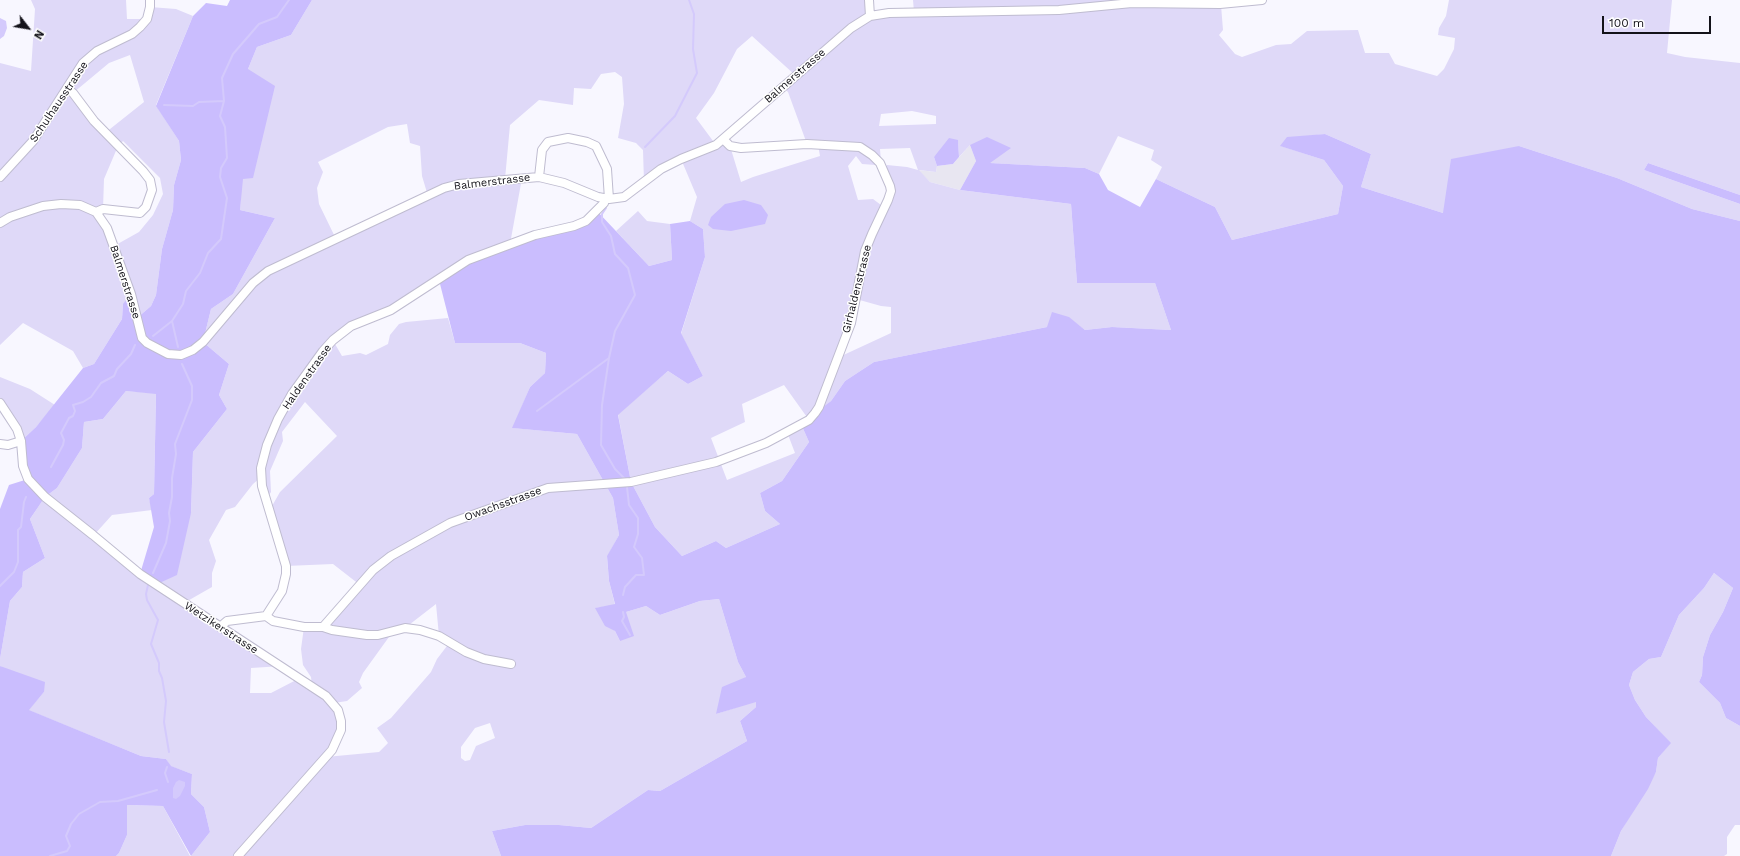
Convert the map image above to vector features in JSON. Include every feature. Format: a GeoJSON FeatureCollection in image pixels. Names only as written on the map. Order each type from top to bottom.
{"type":"FeatureCollection","features":[{"type":"Feature","properties":{"kind":"street","name":"Schulhausstrasse"},"geometry":{"type":"LineString","coordinates":[[0,177],[33,140],[83,63],[97,51],[132,34],[140,27],[147,19],[150,0]]}},
{"type":"Feature","properties":{"kind":"street"},"geometry":{"type":"LineString","coordinates":[[869,0],[870,16]]}},
{"type":"Feature","properties":{"kind":"street","name":"Balmerstrasse"},"geometry":{"type":"LineString","coordinates":[[96,212],[107,228],[126,280],[142,338],[147,343],[168,354],[180,355],[193,350],[203,342],[254,283],[268,271],[444,188],[459,184],[539,177],[564,182],[590,195],[607,199],[624,197],[661,169],[681,158],[711,148],[851,28],[870,16],[889,13],[1059,10],[1132,3],[1220,4],[1262,0]]}},
{"type":"Feature","properties":{"kind":"street"},"geometry":{"type":"LineString","coordinates":[[0,223],[29,210],[43,206],[61,204],[80,205],[88,207],[96,212],[103,209],[140,213],[146,206],[152,190],[150,180],[94,121],[73,93],[67,88]]}},
{"type":"Feature","properties":{"kind":"street"},"geometry":{"type":"LineString","coordinates":[[539,177],[542,150],[548,142],[568,138],[587,142],[596,146],[608,169],[607,199]]}},
{"type":"Feature","properties":{"kind":"street","name":"Girhaldenstrasse"},"geometry":{"type":"LineString","coordinates":[[723,139],[730,146],[741,148],[807,144],[860,147],[872,154],[880,163],[890,186],[891,192],[888,200],[865,251],[851,323],[815,414]]}},
{"type":"Feature","properties":{"kind":"street","name":"Haldenstrasse"},"geometry":{"type":"LineString","coordinates":[[266,616],[282,591],[286,574],[286,566],[262,486],[261,468],[267,445],[278,419],[292,394],[323,351],[333,340],[351,326],[391,310],[468,260],[534,235],[574,226],[586,221],[607,199]]}},
{"type":"Feature","properties":{"kind":"street","name":"Wetzikerstrasse"},"geometry":{"type":"LineString","coordinates":[[0,402],[12,420],[21,441],[23,466],[28,479],[36,489],[140,574],[326,696],[338,710],[341,721],[341,730],[332,750],[238,856]]}},
{"type":"Feature","properties":{"kind":"street","name":"Owachsstrasse"},"geometry":{"type":"LineString","coordinates":[[323,627],[373,570],[392,556],[450,523],[548,488],[631,482],[716,462],[746,452],[773,440],[809,420],[815,414]]}},
{"type":"Feature","properties":{"kind":"street"},"geometry":{"type":"LineString","coordinates":[[0,444],[21,441]]}},
{"type":"Feature","properties":{"kind":"street"},"geometry":{"type":"LineString","coordinates":[[220,627],[227,621],[266,616],[274,621],[323,627],[332,630],[367,635],[378,635],[405,628],[420,630],[439,636],[466,652],[484,659],[511,664]]}},
{"type":"Feature","properties":{"kind":"shaded area"},"geometry":{"type":"Polygon","coordinates":[[[31,0],[126,0],[127,19],[147,19],[150,7],[176,9],[193,16],[156,105],[179,141],[181,160],[174,185],[173,210],[162,249],[156,295],[151,306],[137,318],[123,304],[122,319],[94,364],[83,368],[73,351],[23,323],[0,345],[0,63],[31,71],[35,9],[31,0]],[[130,55],[109,63],[73,93],[105,133],[144,102],[130,55]],[[123,141],[118,146],[104,179],[103,209],[97,212],[114,246],[139,232],[153,215],[163,194],[160,178],[123,141]]]}},
{"type":"Feature","properties":{"kind":"shaded area"},"geometry":{"type":"Polygon","coordinates":[[[230,0],[312,0],[291,35],[257,47],[248,69],[275,86],[253,178],[243,179],[240,210],[275,218],[233,294],[211,309],[203,342],[229,364],[219,395],[227,409],[193,452],[191,513],[177,575],[155,585],[140,574],[154,527],[149,498],[154,494],[156,394],[126,391],[103,419],[84,422],[82,448],[57,488],[45,497],[30,519],[45,558],[23,572],[22,587],[10,601],[0,659],[0,509],[9,485],[28,479],[21,441],[36,427],[83,368],[94,364],[122,319],[123,304],[131,294],[137,318],[151,306],[156,295],[162,249],[173,210],[174,185],[181,160],[179,141],[156,106],[193,16],[206,3],[227,6],[230,0]]]}},
{"type":"Feature","properties":{"kind":"shaded area"},"geometry":{"type":"Polygon","coordinates":[[[312,0],[869,0],[870,16],[914,12],[913,0],[1262,0],[1221,5],[1223,30],[1219,35],[1235,54],[1242,57],[1276,45],[1291,44],[1307,31],[1358,30],[1365,53],[1389,53],[1395,64],[1437,76],[1444,69],[1454,49],[1455,38],[1438,35],[1439,28],[1446,16],[1449,0],[1672,0],[1667,53],[1685,57],[1740,63],[1740,195],[1648,163],[1644,170],[1740,204],[1740,221],[1692,209],[1617,178],[1519,146],[1443,213],[1361,187],[1371,154],[1325,134],[1309,136],[1281,146],[1324,160],[1343,186],[1338,214],[1232,240],[1215,207],[1156,179],[1162,167],[1151,160],[1154,150],[1118,136],[1099,174],[1085,168],[989,163],[970,145],[959,157],[958,141],[934,157],[937,166],[936,172],[919,170],[930,182],[960,190],[1071,204],[1077,283],[1155,283],[1171,330],[1112,327],[1085,330],[1069,318],[1047,327],[874,362],[845,381],[831,401],[809,420],[784,385],[742,404],[745,422],[711,438],[727,480],[795,453],[787,432],[801,424],[809,442],[782,481],[760,493],[765,511],[780,524],[726,548],[716,541],[682,556],[655,527],[631,482],[618,414],[668,371],[688,384],[703,376],[681,334],[705,257],[703,229],[690,221],[697,197],[681,159],[644,182],[643,150],[636,143],[618,138],[624,104],[622,77],[615,72],[601,74],[591,89],[574,88],[573,105],[539,100],[510,125],[505,179],[522,178],[510,244],[391,310],[351,326],[335,344],[342,356],[360,353],[366,355],[388,344],[390,335],[399,324],[448,318],[455,343],[520,343],[546,353],[545,373],[530,387],[513,428],[577,434],[613,498],[619,535],[607,557],[609,581],[615,605],[596,608],[615,631],[620,641],[626,612],[646,606],[660,615],[700,601],[719,599],[738,662],[746,677],[716,714],[756,701],[756,707],[740,721],[747,741],[660,791],[648,790],[591,828],[559,825],[525,825],[492,831],[501,856],[191,856],[210,832],[204,807],[191,794],[192,774],[170,766],[166,759],[141,756],[28,710],[44,692],[0,666],[0,659],[10,601],[22,587],[23,572],[45,558],[30,519],[45,497],[57,488],[82,448],[84,422],[103,419],[126,391],[156,393],[154,494],[149,498],[152,510],[112,515],[94,535],[140,574],[191,513],[193,452],[227,409],[219,395],[229,364],[203,342],[211,309],[233,294],[275,218],[240,210],[248,69],[257,47],[291,35],[312,0]],[[752,36],[737,49],[714,93],[696,118],[716,145],[723,139],[730,146],[741,182],[820,156],[818,145],[807,144],[788,92],[783,87],[795,75],[752,36]],[[912,111],[881,114],[879,126],[936,124],[936,116],[912,111]],[[407,124],[388,127],[318,162],[323,172],[317,188],[319,204],[336,239],[428,196],[422,176],[420,146],[410,143],[407,124]],[[910,148],[880,149],[881,162],[876,165],[862,164],[856,156],[848,166],[858,200],[873,199],[885,208],[891,192],[884,171],[887,165],[907,167],[918,170],[910,148]],[[856,299],[837,358],[891,333],[891,307],[881,306],[856,299]],[[305,402],[282,432],[283,441],[270,471],[271,492],[269,495],[260,478],[253,484],[235,507],[226,510],[209,540],[216,561],[212,573],[212,587],[184,603],[282,666],[251,668],[250,693],[271,693],[300,678],[312,686],[311,677],[303,665],[301,649],[304,627],[323,627],[360,585],[333,564],[286,566],[272,506],[280,492],[337,436],[305,402]],[[436,604],[405,628],[394,630],[363,673],[359,682],[362,688],[347,701],[334,703],[341,721],[326,757],[379,752],[388,743],[377,728],[391,718],[431,672],[437,659],[450,642],[439,636],[436,604]],[[490,723],[475,728],[461,747],[461,758],[465,761],[470,760],[476,746],[495,738],[490,723]]]}},
{"type":"Feature","properties":{"kind":"shaded area"},"geometry":{"type":"Polygon","coordinates":[[[0,18],[6,21],[7,28],[4,36],[0,39],[0,18]]]}},
{"type":"Feature","properties":{"kind":"shaded area"},"geometry":{"type":"Polygon","coordinates":[[[1325,134],[1371,154],[1361,187],[1443,213],[1451,159],[1519,146],[1617,178],[1692,209],[1740,221],[1740,726],[1726,718],[1720,703],[1699,682],[1702,675],[1703,657],[1710,635],[1723,612],[1733,588],[1714,573],[1704,588],[1679,615],[1661,657],[1649,659],[1633,672],[1629,685],[1635,700],[1646,717],[1671,743],[1658,758],[1656,772],[1648,789],[1621,831],[1611,856],[501,856],[492,831],[525,825],[559,825],[591,828],[648,790],[660,791],[747,741],[740,721],[756,707],[756,702],[716,714],[722,687],[746,677],[738,662],[719,599],[700,601],[660,615],[646,606],[626,612],[634,636],[620,641],[615,631],[605,626],[595,608],[615,604],[609,581],[607,556],[619,535],[613,498],[577,434],[512,428],[530,387],[545,373],[546,353],[520,343],[455,343],[439,280],[468,260],[574,226],[597,211],[649,266],[672,260],[670,224],[690,221],[703,229],[705,257],[681,333],[703,376],[688,384],[668,371],[618,415],[631,482],[655,527],[682,556],[716,541],[726,548],[780,524],[765,511],[760,493],[782,481],[809,442],[801,424],[831,401],[845,381],[874,362],[1047,327],[1052,312],[1069,317],[1085,330],[1112,327],[1171,330],[1155,283],[1077,283],[1071,204],[960,190],[976,161],[970,145],[987,137],[1011,148],[990,163],[1085,168],[1099,174],[1108,190],[1140,207],[1156,179],[1215,207],[1232,240],[1338,214],[1343,186],[1324,160],[1280,146],[1287,137],[1325,134]]]}},
{"type":"Feature","properties":{"kind":"shaded area"},"geometry":{"type":"Polygon","coordinates":[[[949,138],[958,140],[959,157],[953,164],[937,166],[934,157],[949,138]]]}},
{"type":"Feature","properties":{"kind":"shaded area"},"geometry":{"type":"Polygon","coordinates":[[[970,145],[976,161],[960,190],[930,182],[918,170],[936,172],[937,166],[953,164],[970,145]]]}},
{"type":"Feature","properties":{"kind":"shaded area"},"geometry":{"type":"Polygon","coordinates":[[[1648,163],[1740,195],[1740,204],[1644,170],[1648,163]]]}},
{"type":"Feature","properties":{"kind":"shaded area"},"geometry":{"type":"Polygon","coordinates":[[[744,200],[761,205],[768,215],[765,224],[731,231],[713,229],[708,225],[711,217],[725,204],[744,200]]]}},
{"type":"Feature","properties":{"kind":"shaded area"},"geometry":{"type":"Polygon","coordinates":[[[638,211],[647,221],[670,224],[672,260],[649,266],[616,231],[638,211]]]}},
{"type":"Feature","properties":{"kind":"shaded area"},"geometry":{"type":"Polygon","coordinates":[[[0,377],[30,389],[55,405],[36,427],[21,441],[0,403],[0,377]]]}},
{"type":"Feature","properties":{"kind":"shaded area"},"geometry":{"type":"Polygon","coordinates":[[[1714,573],[1733,588],[1723,612],[1710,635],[1703,657],[1702,675],[1699,682],[1720,703],[1726,718],[1740,726],[1740,825],[1735,825],[1727,837],[1727,854],[1724,856],[1611,856],[1621,831],[1656,772],[1658,758],[1670,743],[1646,717],[1635,700],[1629,685],[1633,672],[1649,659],[1661,657],[1679,615],[1704,588],[1714,573]]]}},
{"type":"Feature","properties":{"kind":"shaded area"},"geometry":{"type":"Polygon","coordinates":[[[0,666],[45,682],[44,692],[29,710],[141,756],[166,759],[171,766],[192,774],[191,794],[204,807],[210,832],[191,856],[163,806],[127,805],[127,835],[119,853],[116,856],[0,856],[0,666]]]}},
{"type":"Feature","properties":{"kind":"shaded area"},"geometry":{"type":"Polygon","coordinates":[[[179,780],[185,782],[185,786],[180,796],[176,799],[173,798],[173,788],[179,780]]]}},
{"type":"Feature","properties":{"kind":"shaded area"},"geometry":{"type":"Polygon","coordinates":[[[127,805],[163,806],[190,856],[116,856],[119,853],[127,835],[127,805]]]}},
{"type":"Feature","properties":{"kind":"waterway"},"geometry":{"type":"LineString","coordinates":[[178,347],[172,321],[183,304],[186,291],[200,273],[208,253],[221,239],[227,198],[220,177],[221,168],[227,158],[225,127],[220,116],[224,101],[222,78],[233,54],[259,24],[277,17],[289,0]]}},
{"type":"Feature","properties":{"kind":"waterway"},"geometry":{"type":"LineString","coordinates":[[645,147],[675,116],[697,73],[693,49],[694,14],[689,0]]}},
{"type":"Feature","properties":{"kind":"waterway"},"geometry":{"type":"LineString","coordinates":[[164,105],[193,106],[199,102],[224,101]]}},
{"type":"Feature","properties":{"kind":"waterway"},"geometry":{"type":"LineString","coordinates":[[606,208],[602,214],[602,222],[611,236],[615,254],[628,268],[635,295],[615,331],[609,358],[602,405],[601,445],[615,469],[624,478]]}},
{"type":"Feature","properties":{"kind":"waterway"},"geometry":{"type":"LineString","coordinates":[[153,336],[172,321]]}},
{"type":"Feature","properties":{"kind":"waterway"},"geometry":{"type":"LineString","coordinates":[[51,467],[63,445],[64,440],[61,433],[69,418],[73,416],[75,411],[73,405],[83,402],[91,397],[101,383],[114,376],[117,369],[131,354],[135,345]]}},
{"type":"Feature","properties":{"kind":"waterway"},"geometry":{"type":"LineString","coordinates":[[537,411],[609,358]]}},
{"type":"Feature","properties":{"kind":"waterway"},"geometry":{"type":"LineString","coordinates":[[153,573],[166,543],[170,521],[169,513],[172,497],[172,478],[176,454],[175,444],[192,400],[192,386],[182,364]]}},
{"type":"Feature","properties":{"kind":"waterway"},"geometry":{"type":"LineString","coordinates":[[623,595],[625,587],[636,575],[644,575],[642,558],[634,547],[638,534],[638,518],[629,505],[627,487]]}},
{"type":"Feature","properties":{"kind":"waterway"},"geometry":{"type":"LineString","coordinates":[[0,586],[14,572],[18,562],[18,530],[21,527],[26,497]]}},
{"type":"Feature","properties":{"kind":"waterway"},"geometry":{"type":"LineString","coordinates":[[148,585],[146,594],[147,600],[158,620],[151,644],[159,663],[159,671],[162,678],[166,701],[164,722],[169,752]]}},
{"type":"Feature","properties":{"kind":"waterway"},"geometry":{"type":"LineString","coordinates":[[623,612],[624,617],[622,621],[630,635]]}},
{"type":"Feature","properties":{"kind":"waterway"},"geometry":{"type":"LineString","coordinates":[[167,767],[165,773],[168,782]]}},
{"type":"Feature","properties":{"kind":"waterway"},"geometry":{"type":"LineString","coordinates":[[50,856],[67,851],[70,846],[66,836],[71,824],[79,814],[100,802],[118,801],[157,790]]}}]}
